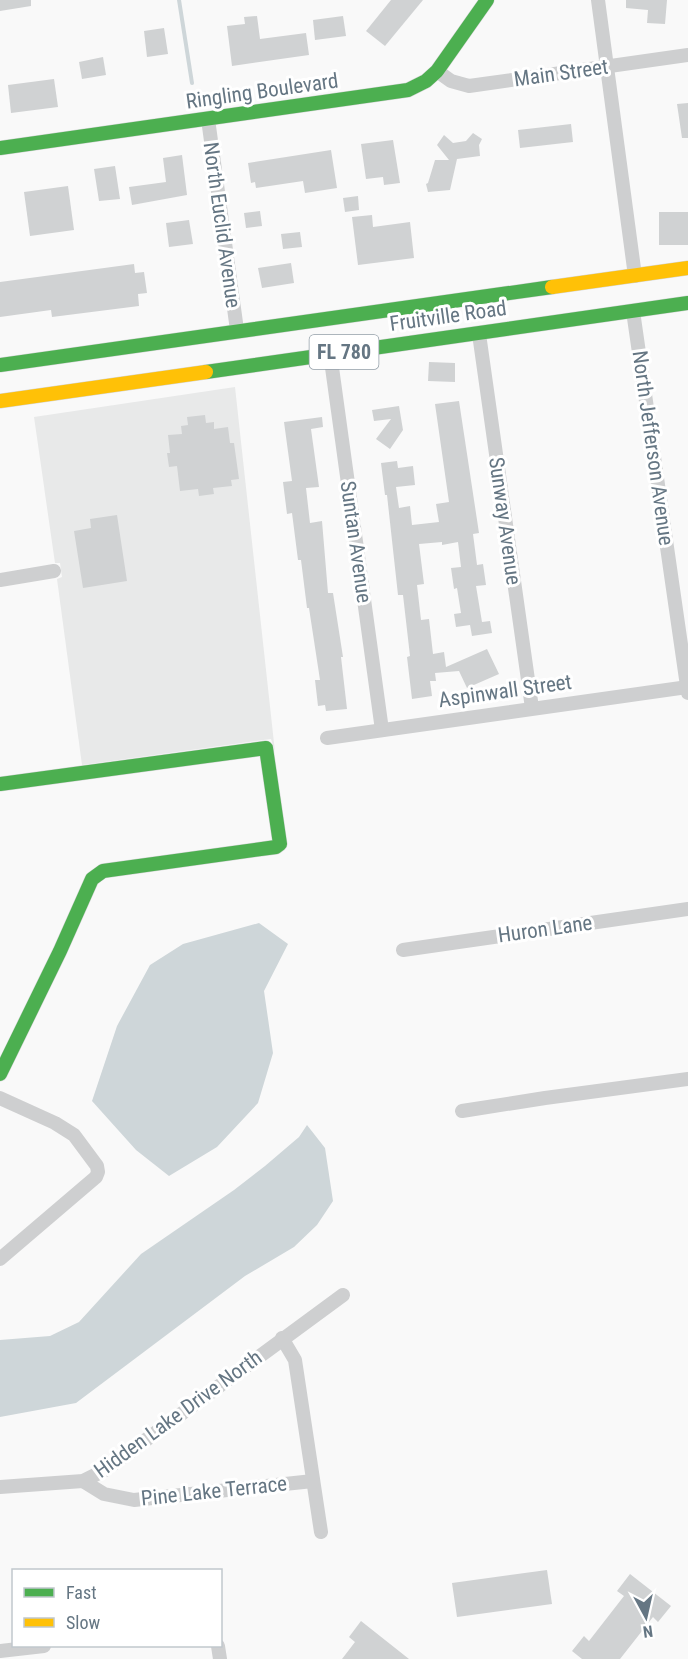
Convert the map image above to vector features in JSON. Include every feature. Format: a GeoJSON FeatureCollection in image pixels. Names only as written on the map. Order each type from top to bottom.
{"type":"FeatureCollection","features":[{"type":"Feature","properties":{"kind":"main road","name":"Ringling Boulevard"},"geometry":{"type":"LineString","coordinates":[[0,148],[408,90],[426,81],[437,70],[487,0]]}},
{"type":"Feature","properties":{"kind":"main road","name":"Fruitville Road"},"geometry":{"type":"LineString","coordinates":[[0,365],[688,268]]}},
{"type":"Feature","properties":{"kind":"main road","name":"Fruitville Road"},"geometry":{"type":"LineString","coordinates":[[0,401],[688,303]]}},
{"type":"Feature","properties":{"kind":"main road"},"geometry":{"type":"LineString","coordinates":[[0,784],[266,748],[279,845],[103,871],[96,874],[60,951],[5,1049],[0,1074]]}},
{"type":"Feature","properties":{"kind":"street"},"geometry":{"type":"LineString","coordinates":[[598,0],[635,276]]}},
{"type":"Feature","properties":{"kind":"street","name":"Main Street"},"geometry":{"type":"LineString","coordinates":[[437,70],[451,81],[469,86],[688,55]]}},
{"type":"Feature","properties":{"kind":"street","name":"North Euclid Avenue"},"geometry":{"type":"LineString","coordinates":[[208,119],[237,330]]}},
{"type":"Feature","properties":{"kind":"street","name":"North Jefferson Avenue"},"geometry":{"type":"LineString","coordinates":[[633,311],[688,689]]}},
{"type":"Feature","properties":{"kind":"street","name":"Sunway Avenue"},"geometry":{"type":"LineString","coordinates":[[479,334],[532,708]]}},
{"type":"Feature","properties":{"kind":"street","name":"Suntan Avenue"},"geometry":{"type":"LineString","coordinates":[[330,353],[382,730]]}},
{"type":"Feature","properties":{"kind":"street"},"geometry":{"type":"LineString","coordinates":[[0,580],[54,571]]}},
{"type":"Feature","properties":{"kind":"street","name":"Aspinwall Street"},"geometry":{"type":"LineString","coordinates":[[327,738],[532,708],[688,689]]}},
{"type":"Feature","properties":{"kind":"street","name":"Huron Lane"},"geometry":{"type":"LineString","coordinates":[[403,950],[688,909]]}},
{"type":"Feature","properties":{"kind":"street"},"geometry":{"type":"LineString","coordinates":[[462,1111],[688,1079]]}},
{"type":"Feature","properties":{"kind":"street"},"geometry":{"type":"LineString","coordinates":[[0,1098],[56,1123],[74,1135],[97,1166],[98,1172],[96,1177],[0,1259]]}},
{"type":"Feature","properties":{"kind":"street","name":"Hidden Lake Drive North"},"geometry":{"type":"LineString","coordinates":[[0,1487],[83,1481],[105,1470],[343,1295]]}},
{"type":"Feature","properties":{"kind":"street","name":"Pine Lake Terrace"},"geometry":{"type":"LineString","coordinates":[[282,1338],[295,1360],[321,1532]]}},
{"type":"Feature","properties":{"kind":"street","name":"Pine Lake Terrace"},"geometry":{"type":"LineString","coordinates":[[83,1481],[104,1494],[134,1500],[313,1481]]}},
{"type":"Feature","properties":{"kind":"street"},"geometry":{"type":"LineString","coordinates":[[0,1652],[37,1647]]}},
{"type":"Feature","properties":{"kind":"shaded area"},"geometry":{"type":"Polygon","coordinates":[[[235,387],[275,752],[271,739],[82,765],[57,579],[62,577],[60,563],[55,563],[34,417],[235,387]]]}},
{"type":"Feature","properties":{"kind":"shaded area"},"geometry":{"type":"Polygon","coordinates":[[[259,923],[288,944],[264,991],[273,1053],[258,1103],[217,1147],[169,1176],[136,1150],[92,1101],[117,1026],[150,965],[183,944],[259,923]]]}},
{"type":"Feature","properties":{"kind":"shaded area"},"geometry":{"type":"Polygon","coordinates":[[[307,1125],[325,1148],[333,1201],[317,1225],[294,1247],[245,1276],[76,1403],[0,1417],[0,1340],[50,1336],[79,1322],[141,1254],[265,1166],[299,1137],[307,1125]]]}},
{"type":"Feature","properties":{"kind":"building"},"geometry":{"type":"Polygon","coordinates":[[[0,0],[31,0],[31,6],[0,11],[0,0]]]}},
{"type":"Feature","properties":{"kind":"building"},"geometry":{"type":"Polygon","coordinates":[[[391,0],[423,0],[385,46],[366,31],[391,0]]]}},
{"type":"Feature","properties":{"kind":"building"},"geometry":{"type":"Polygon","coordinates":[[[626,0],[667,0],[665,24],[647,23],[648,10],[626,8],[626,0]]]}},
{"type":"Feature","properties":{"kind":"building"},"geometry":{"type":"Polygon","coordinates":[[[257,16],[260,39],[306,33],[309,55],[232,66],[227,26],[245,24],[244,17],[257,16]]]}},
{"type":"Feature","properties":{"kind":"building"},"geometry":{"type":"Polygon","coordinates":[[[343,16],[346,36],[315,40],[313,20],[343,16]]]}},
{"type":"Feature","properties":{"kind":"building"},"geometry":{"type":"Polygon","coordinates":[[[164,28],[168,54],[147,57],[144,31],[164,28]]]}},
{"type":"Feature","properties":{"kind":"building"},"geometry":{"type":"Polygon","coordinates":[[[103,57],[106,75],[82,79],[79,62],[103,57]]]}},
{"type":"Feature","properties":{"kind":"building"},"geometry":{"type":"Polygon","coordinates":[[[54,79],[58,107],[11,113],[8,85],[54,79]]]}},
{"type":"Feature","properties":{"kind":"building"},"geometry":{"type":"Polygon","coordinates":[[[688,103],[688,138],[682,138],[677,104],[688,103]]]}},
{"type":"Feature","properties":{"kind":"building"},"geometry":{"type":"Polygon","coordinates":[[[571,124],[573,142],[520,148],[518,130],[571,124]]]}},
{"type":"Feature","properties":{"kind":"building"},"geometry":{"type":"Polygon","coordinates":[[[473,133],[482,139],[479,145],[480,156],[457,159],[450,190],[428,192],[426,184],[435,160],[449,160],[437,145],[444,135],[453,143],[466,141],[473,133]]]}},
{"type":"Feature","properties":{"kind":"building"},"geometry":{"type":"Polygon","coordinates":[[[393,140],[400,183],[384,185],[383,177],[366,179],[361,144],[393,140]]]}},
{"type":"Feature","properties":{"kind":"building"},"geometry":{"type":"Polygon","coordinates":[[[331,150],[337,188],[305,193],[303,181],[256,188],[255,182],[251,183],[248,163],[331,150]]]}},
{"type":"Feature","properties":{"kind":"building"},"geometry":{"type":"Polygon","coordinates":[[[182,155],[187,195],[132,205],[129,187],[166,182],[163,158],[182,155]]]}},
{"type":"Feature","properties":{"kind":"building"},"geometry":{"type":"Polygon","coordinates":[[[115,166],[120,199],[99,201],[94,169],[115,166]]]}},
{"type":"Feature","properties":{"kind":"building"},"geometry":{"type":"Polygon","coordinates":[[[68,186],[74,230],[30,236],[24,192],[68,186]]]}},
{"type":"Feature","properties":{"kind":"building"},"geometry":{"type":"Polygon","coordinates":[[[358,196],[359,210],[345,212],[343,198],[358,196]]]}},
{"type":"Feature","properties":{"kind":"building"},"geometry":{"type":"Polygon","coordinates":[[[260,211],[262,226],[246,228],[244,213],[260,211]]]}},
{"type":"Feature","properties":{"kind":"building"},"geometry":{"type":"Polygon","coordinates":[[[659,212],[688,212],[688,245],[659,245],[659,212]]]}},
{"type":"Feature","properties":{"kind":"building"},"geometry":{"type":"Polygon","coordinates":[[[372,215],[373,227],[410,222],[414,258],[358,265],[352,217],[372,215]]]}},
{"type":"Feature","properties":{"kind":"building"},"geometry":{"type":"Polygon","coordinates":[[[189,220],[193,244],[169,247],[166,223],[189,220]]]}},
{"type":"Feature","properties":{"kind":"building"},"geometry":{"type":"Polygon","coordinates":[[[300,232],[302,247],[283,249],[281,234],[300,232]]]}},
{"type":"Feature","properties":{"kind":"building"},"geometry":{"type":"Polygon","coordinates":[[[291,263],[294,283],[262,288],[258,268],[291,263]]]}},
{"type":"Feature","properties":{"kind":"building"},"geometry":{"type":"Polygon","coordinates":[[[134,264],[135,273],[144,272],[147,293],[138,294],[139,306],[52,317],[51,310],[0,317],[0,282],[134,264]]]}},
{"type":"Feature","properties":{"kind":"building"},"geometry":{"type":"Polygon","coordinates":[[[429,362],[455,363],[455,382],[428,381],[429,362]]]}},
{"type":"Feature","properties":{"kind":"building"},"geometry":{"type":"Polygon","coordinates":[[[459,401],[479,533],[473,534],[477,565],[483,564],[486,585],[476,586],[482,622],[490,621],[492,633],[472,636],[470,625],[456,627],[454,614],[461,613],[451,568],[461,567],[458,542],[442,545],[442,542],[419,544],[424,584],[417,585],[421,620],[429,619],[433,654],[444,652],[446,667],[487,649],[499,674],[467,688],[459,671],[435,673],[436,681],[430,681],[432,696],[412,699],[403,595],[398,595],[387,495],[385,495],[381,463],[397,461],[398,468],[413,466],[415,485],[396,487],[399,508],[410,506],[412,525],[439,522],[436,504],[449,502],[435,404],[459,401]]]}},
{"type":"Feature","properties":{"kind":"building"},"geometry":{"type":"Polygon","coordinates":[[[399,406],[403,430],[390,449],[376,439],[391,419],[374,421],[372,410],[399,406]]]}},
{"type":"Feature","properties":{"kind":"building"},"geometry":{"type":"Polygon","coordinates":[[[205,415],[206,423],[214,422],[214,429],[228,427],[230,443],[234,443],[239,479],[231,480],[232,486],[213,488],[214,494],[199,496],[198,489],[180,491],[177,466],[169,467],[168,435],[182,434],[181,426],[188,425],[187,417],[205,415]]]}},
{"type":"Feature","properties":{"kind":"building"},"geometry":{"type":"Polygon","coordinates":[[[322,417],[323,427],[311,429],[319,487],[306,488],[310,523],[322,521],[328,593],[333,593],[343,657],[341,657],[347,709],[326,711],[325,705],[318,706],[315,680],[320,680],[309,608],[307,608],[301,560],[298,560],[292,513],[287,514],[283,482],[292,481],[284,422],[322,417]]]}},
{"type":"Feature","properties":{"kind":"building"},"geometry":{"type":"Polygon","coordinates":[[[117,515],[127,581],[83,588],[74,531],[91,528],[90,519],[117,515]]]}},
{"type":"Feature","properties":{"kind":"building"},"geometry":{"type":"Polygon","coordinates":[[[547,1570],[552,1604],[457,1617],[452,1583],[547,1570]]]}},
{"type":"Feature","properties":{"kind":"building"},"geometry":{"type":"Polygon","coordinates":[[[630,1574],[671,1606],[658,1622],[653,1617],[620,1659],[582,1659],[572,1651],[584,1636],[589,1641],[624,1596],[617,1591],[630,1574]]]}},
{"type":"Feature","properties":{"kind":"building"},"geometry":{"type":"Polygon","coordinates":[[[361,1621],[409,1659],[342,1659],[355,1642],[349,1637],[361,1621]]]}},
{"type":"Feature","properties":{"kind":"waterway"},"geometry":{"type":"LineString","coordinates":[[179,0],[192,83]]}},
{"type":"Feature","properties":{"kind":"traffic: fast"},"geometry":{"type":"LineString","coordinates":[[0,148],[408,90],[426,81],[437,71],[487,0]]}},
{"type":"Feature","properties":{"kind":"traffic: fast"},"geometry":{"type":"LineString","coordinates":[[0,365],[552,287]]}},
{"type":"Feature","properties":{"kind":"traffic: fast"},"geometry":{"type":"LineString","coordinates":[[206,372],[688,303]]}},
{"type":"Feature","properties":{"kind":"traffic: fast"},"geometry":{"type":"LineString","coordinates":[[0,784],[266,748],[280,844],[276,847],[103,871],[92,879],[0,1074]]}},
{"type":"Feature","properties":{"kind":"traffic: slow"},"geometry":{"type":"LineString","coordinates":[[552,287],[688,268]]}},
{"type":"Feature","properties":{"kind":"traffic: slow"},"geometry":{"type":"LineString","coordinates":[[0,401],[206,372]]}}]}
